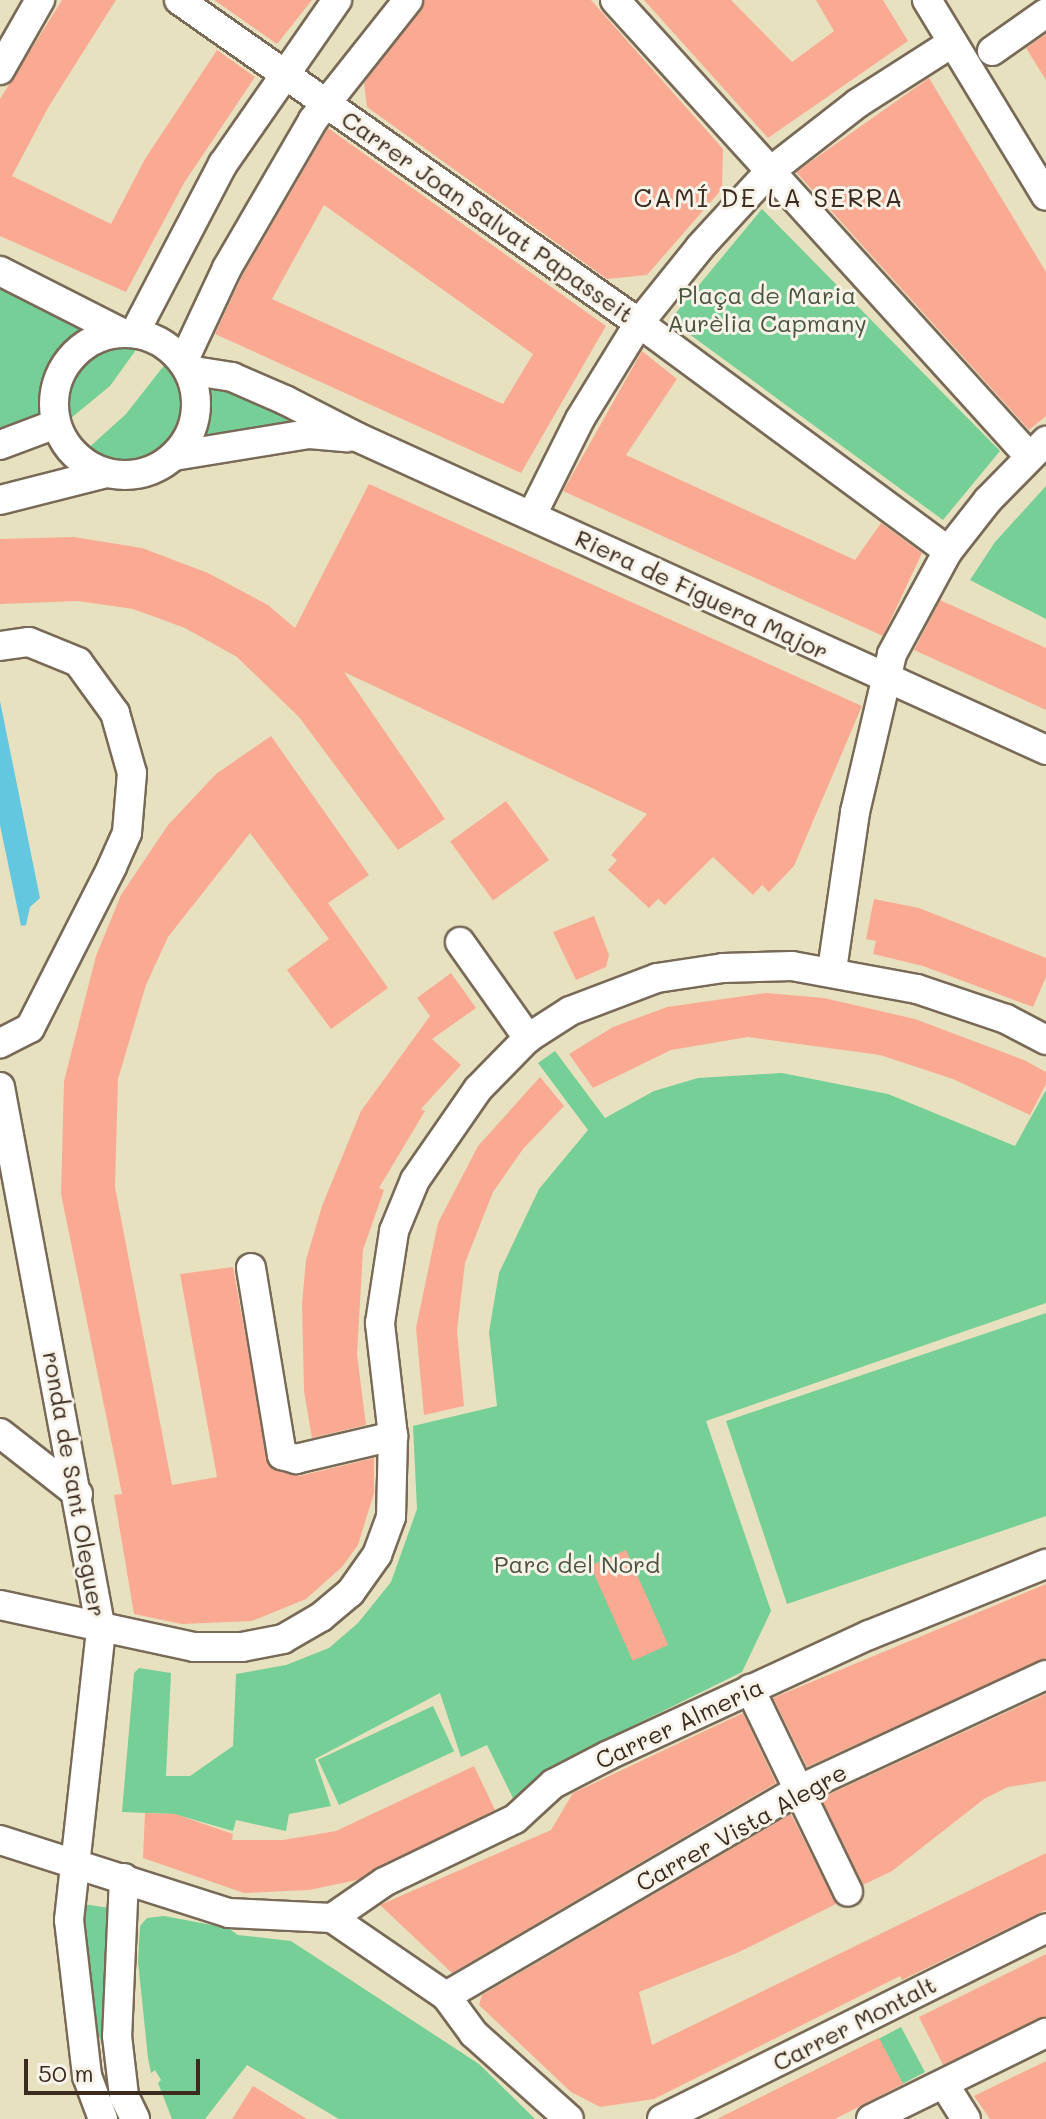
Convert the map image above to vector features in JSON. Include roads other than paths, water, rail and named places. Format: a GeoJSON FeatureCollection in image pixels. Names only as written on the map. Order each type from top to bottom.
{"type":"FeatureCollection","features":[{"type":"Feature","properties":{"kind":"street"},"geometry":{"type":"LineString","coordinates":[[0,70],[40,0]]}},
{"type":"Feature","properties":{"kind":"street","name":"Carrer Joan Salvat Papasseit"},"geometry":{"type":"LineString","coordinates":[[179,0],[639,323],[948,551]]}},
{"type":"Feature","properties":{"kind":"street"},"geometry":{"type":"LineString","coordinates":[[106,473],[84,463],[66,445],[56,424],[53,400],[60,373],[82,346],[127,332],[200,204],[283,71],[337,0]]}},
{"type":"Feature","properties":{"kind":"street"},"geometry":{"type":"LineString","coordinates":[[186,366],[241,242],[326,102],[408,0]]}},
{"type":"Feature","properties":{"kind":"street"},"geometry":{"type":"LineString","coordinates":[[615,0],[768,173],[1038,448],[948,551],[903,629],[885,679],[855,812],[832,970]]}},
{"type":"Feature","properties":{"kind":"street"},"geometry":{"type":"LineString","coordinates":[[927,0],[1046,196]]}},
{"type":"Feature","properties":{"kind":"street"},"geometry":{"type":"LineString","coordinates":[[992,51],[1046,13]]}},
{"type":"Feature","properties":{"kind":"street"},"geometry":{"type":"LineString","coordinates":[[532,515],[580,419],[639,323],[768,173],[858,103],[952,43]]}},
{"type":"Feature","properties":{"kind":"street"},"geometry":{"type":"LineString","coordinates":[[0,271],[127,332],[163,343],[186,366],[197,402],[194,423],[174,456]]}},
{"type":"Feature","properties":{"kind":"street","name":"Riera de Figuera Major"},"geometry":{"type":"LineString","coordinates":[[186,366],[232,377],[885,679],[1046,750]]}},
{"type":"Feature","properties":{"kind":"street"},"geometry":{"type":"LineString","coordinates":[[0,445],[56,424]]}},
{"type":"Feature","properties":{"kind":"street"},"geometry":{"type":"LineString","coordinates":[[0,500],[106,473],[152,470],[174,456],[309,434],[357,437]]}},
{"type":"Feature","properties":{"kind":"street"},"geometry":{"type":"LineString","coordinates":[[0,646],[29,642],[78,662],[115,713],[132,773],[132,808],[112,867],[30,1028],[0,1043]]}},
{"type":"Feature","properties":{"kind":"street"},"geometry":{"type":"LineString","coordinates":[[460,942],[528,1038]]}},
{"type":"Feature","properties":{"kind":"street"},"geometry":{"type":"LineString","coordinates":[[0,1605],[101,1630],[194,1647],[242,1647],[283,1639],[321,1617],[350,1593],[387,1530],[393,1436],[380,1323],[394,1231],[415,1180],[441,1138],[478,1089],[528,1038],[570,1011],[657,978],[723,968],[832,970],[917,989],[1006,1019],[1046,1040]]}},
{"type":"Feature","properties":{"kind":"street","name":"ronda de Sant Oleguer"},"geometry":{"type":"LineString","coordinates":[[0,1087],[101,1630],[69,1920],[87,2076],[103,2119]]}},
{"type":"Feature","properties":{"kind":"street"},"geometry":{"type":"LineString","coordinates":[[251,1268],[282,1455],[296,1459],[393,1436]]}},
{"type":"Feature","properties":{"kind":"street"},"geometry":{"type":"LineString","coordinates":[[0,1433],[78,1494]]}},
{"type":"Feature","properties":{"kind":"street","name":"Carrer Almeria"},"geometry":{"type":"LineString","coordinates":[[332,1918],[384,1882],[515,1819],[553,1784],[750,1689],[1046,1564]]}},
{"type":"Feature","properties":{"kind":"street","name":"Carrer Vista Alegre"},"geometry":{"type":"LineString","coordinates":[[446,1996],[798,1790],[1046,1675]]}},
{"type":"Feature","properties":{"kind":"street"},"geometry":{"type":"LineString","coordinates":[[750,1689],[848,1892]]}},
{"type":"Feature","properties":{"kind":"street"},"geometry":{"type":"LineString","coordinates":[[0,1840],[229,1913],[332,1918],[446,1996],[474,2034],[569,2119]]}},
{"type":"Feature","properties":{"kind":"street"},"geometry":{"type":"LineString","coordinates":[[124,1878],[117,2036],[124,2096],[135,2119]]}},
{"type":"Feature","properties":{"kind":"street","name":"Carrer Montalt"},"geometry":{"type":"LineString","coordinates":[[662,2119],[1046,1928]]}},
{"type":"Feature","properties":{"kind":"street"},"geometry":{"type":"LineString","coordinates":[[871,2119],[1046,2033]]}},
{"type":"Feature","properties":{"kind":"street"},"geometry":{"type":"LineString","coordinates":[[944,2084],[966,2119]]}},
{"type":"Feature","properties":{"kind":"water"},"geometry":{"type":"Polygon","coordinates":[[[0,701],[40,898],[30,907],[26,925],[21,926],[0,825],[0,701]]]}},
{"type":"Feature","properties":{"kind":"district","name":"CAMÍ DE LA SERRA"},"geometry":{"type":"Point","coordinates":[769,198]}},
{"type":"Feature","properties":{"kind":"park label","name":"Plaça de Maria Aurèlia Capmany"},"geometry":{"type":"Point","coordinates":[767,309]}},
{"type":"Feature","properties":{"kind":"park label","name":"Parc del Nord"},"geometry":{"type":"Point","coordinates":[577,1564]}}]}
